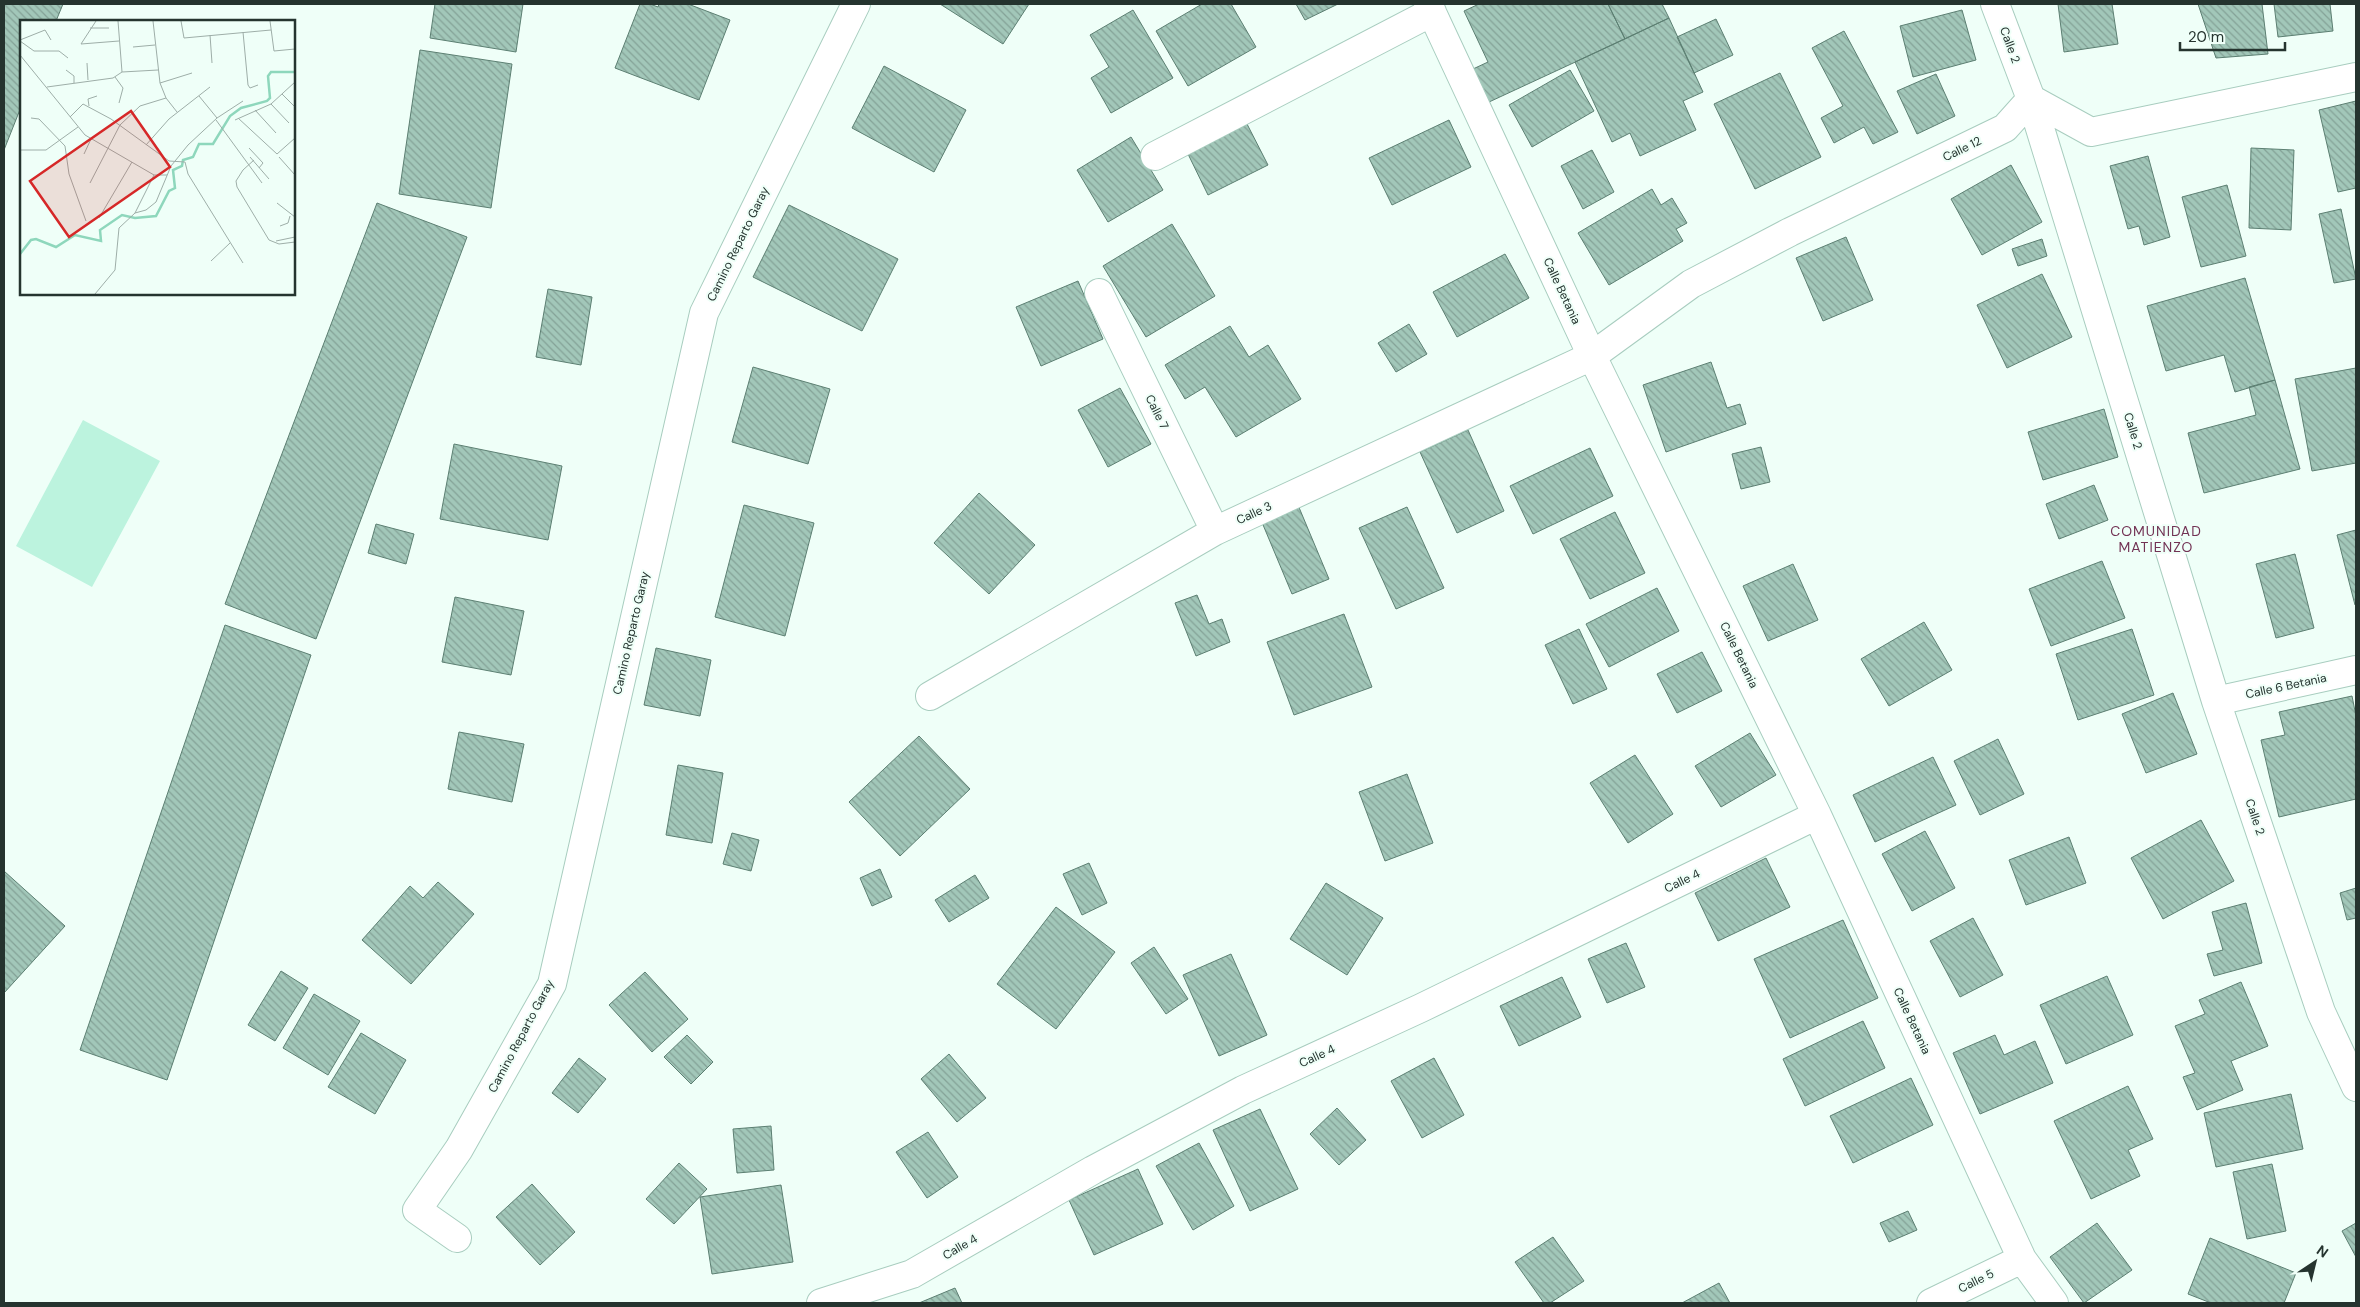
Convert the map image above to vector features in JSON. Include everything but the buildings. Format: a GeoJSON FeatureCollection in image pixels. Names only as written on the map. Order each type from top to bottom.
{"type":"FeatureCollection","features":[{"type":"Feature","properties":{"kind":"street","name":"Camino Reparto Garay"},"geometry":{"type":"LineString","coordinates":[[457,1238],[417,1210],[459,1149],[552,984],[704,313],[856,4]]}},
{"type":"Feature","properties":{"kind":"street","name":"Calle 2"},"geometry":{"type":"LineString","coordinates":[[1995,4],[2031,99],[2216,701],[2321,1012],[2356,1087]]}},
{"type":"Feature","properties":{"kind":"street"},"geometry":{"type":"LineString","coordinates":[[1155,156],[1430,8]]}},
{"type":"Feature","properties":{"kind":"street","name":"Calle Betania"},"geometry":{"type":"LineString","coordinates":[[1430,8],[1592,356],[1817,815],[2022,1259],[2054,1303]]}},
{"type":"Feature","properties":{"kind":"street"},"geometry":{"type":"LineString","coordinates":[[2031,99],[2090,132],[2356,77]]}},
{"type":"Feature","properties":{"kind":"street","name":"Calle 12"},"geometry":{"type":"LineString","coordinates":[[1592,356],[1691,284],[1790,232],[2004,128],[2031,99]]}},
{"type":"Feature","properties":{"kind":"street","name":"Calle 7"},"geometry":{"type":"LineString","coordinates":[[1099,292],[1215,531]]}},
{"type":"Feature","properties":{"kind":"street","name":"Calle 3"},"geometry":{"type":"LineString","coordinates":[[930,696],[1215,531],[1592,356]]}},
{"type":"Feature","properties":{"kind":"street","name":"Calle 6 Betania"},"geometry":{"type":"LineString","coordinates":[[2216,701],[2356,670]]}},
{"type":"Feature","properties":{"kind":"street","name":"Calle 4"},"geometry":{"type":"LineString","coordinates":[[821,1303],[912,1274],[1093,1170],[1243,1090],[1430,1004],[1817,815]]}},
{"type":"Feature","properties":{"kind":"street","name":"Calle 5"},"geometry":{"type":"LineString","coordinates":[[1931,1303],[2022,1259]]}},
{"type":"Feature","properties":{"kind":"green space"},"geometry":{"type":"Polygon","coordinates":[[[83,420],[160,461],[92,587],[16,546],[83,420]]]}},
{"type":"Feature","properties":{"kind":"district","name":"COMUNIDAD MATIENZO"},"geometry":{"type":"Point","coordinates":[2156,540]}}]}
